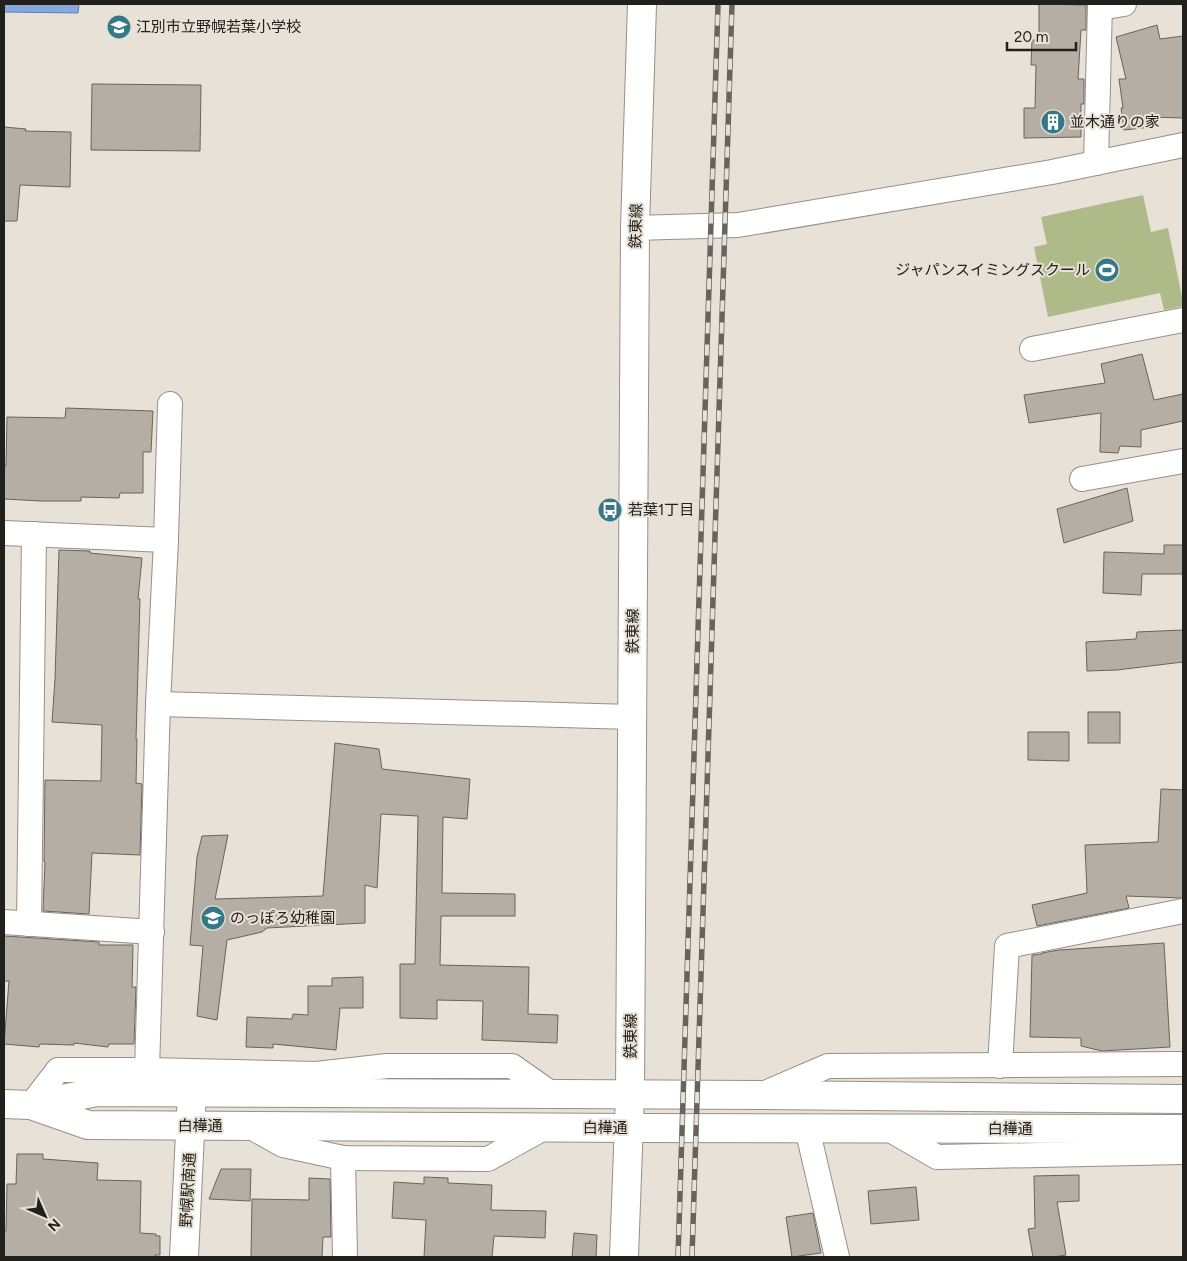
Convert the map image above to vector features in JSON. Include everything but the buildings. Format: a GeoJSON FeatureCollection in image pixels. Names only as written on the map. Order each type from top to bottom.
{"type":"FeatureCollection","features":[{"type":"Feature","properties":{"kind":"main road","name":"鉄東線"},"geometry":{"type":"LineString","coordinates":[[624,1257],[630,1095],[635,228],[642,4]]}},
{"type":"Feature","properties":{"kind":"main road","name":"白樺通"},"geometry":{"type":"LineString","coordinates":[[4,1104],[31,1105],[97,1092],[1183,1099]]}},
{"type":"Feature","properties":{"kind":"main road","name":"野幌駅南通"},"geometry":{"type":"LineString","coordinates":[[184,1257],[192,1092]]}},
{"type":"Feature","properties":{"kind":"main road","name":"白樺通"},"geometry":{"type":"LineString","coordinates":[[31,1105],[88,1125],[1183,1129]]}},
{"type":"Feature","properties":{"kind":"street"},"geometry":{"type":"LineString","coordinates":[[1096,163],[1100,6],[1124,4]]}},
{"type":"Feature","properties":{"kind":"street"},"geometry":{"type":"LineString","coordinates":[[635,228],[738,225],[1052,172],[1183,145]]}},
{"type":"Feature","properties":{"kind":"street"},"geometry":{"type":"LineString","coordinates":[[1032,349],[1183,320]]}},
{"type":"Feature","properties":{"kind":"street"},"geometry":{"type":"LineString","coordinates":[[147,1070],[158,704],[170,404]]}},
{"type":"Feature","properties":{"kind":"street"},"geometry":{"type":"LineString","coordinates":[[1082,480],[1183,461]]}},
{"type":"Feature","properties":{"kind":"street"},"geometry":{"type":"LineString","coordinates":[[4,533],[166,540]]}},
{"type":"Feature","properties":{"kind":"street"},"geometry":{"type":"LineString","coordinates":[[30,924],[34,534]]}},
{"type":"Feature","properties":{"kind":"street"},"geometry":{"type":"LineString","coordinates":[[158,704],[632,717]]}},
{"type":"Feature","properties":{"kind":"street"},"geometry":{"type":"LineString","coordinates":[[1000,1066],[1007,946],[1183,911]]}},
{"type":"Feature","properties":{"kind":"street"},"geometry":{"type":"LineString","coordinates":[[4,922],[152,932]]}},
{"type":"Feature","properties":{"kind":"street"},"geometry":{"type":"LineString","coordinates":[[761,1095],[828,1066],[1183,1064]]}},
{"type":"Feature","properties":{"kind":"street"},"geometry":{"type":"LineString","coordinates":[[31,1105],[58,1070],[316,1074],[387,1066],[512,1066],[552,1094]]}},
{"type":"Feature","properties":{"kind":"street"},"geometry":{"type":"LineString","coordinates":[[249,1126],[282,1145],[343,1158],[488,1158],[544,1128]]}},
{"type":"Feature","properties":{"kind":"street"},"geometry":{"type":"LineString","coordinates":[[807,1128],[837,1257]]}},
{"type":"Feature","properties":{"kind":"street"},"geometry":{"type":"LineString","coordinates":[[887,1128],[938,1157],[1183,1152]]}},
{"type":"Feature","properties":{"kind":"street"},"geometry":{"type":"LineString","coordinates":[[343,1158],[344,1257]]}},
{"type":"Feature","properties":{"kind":"green space","name":"ジャパンスイミングスクール"},"geometry":{"type":"Polygon","coordinates":[[[1143,195],[1151,232],[1168,228],[1183,306],[1164,310],[1160,293],[1048,317],[1034,247],[1047,244],[1041,217],[1143,195]]]}},
{"type":"Feature","properties":{"kind":"water"},"geometry":{"type":"Polygon","coordinates":[[[4,4],[79,4],[78,13],[4,12],[4,4]]]}},
{"type":"Feature","properties":{"kind":"railway"},"geometry":{"type":"LineString","coordinates":[[678,1257],[718,4]]}},
{"type":"Feature","properties":{"kind":"railway"},"geometry":{"type":"LineString","coordinates":[[692,1257],[732,4]]}},
{"type":"Feature","properties":{"kind":"place","name":"江別市立野幌若葉小学校"},"geometry":{"type":"Point","coordinates":[119,27]}},
{"type":"Feature","properties":{"kind":"place","name":"並木通りの家"},"geometry":{"type":"Point","coordinates":[1053,122]}},
{"type":"Feature","properties":{"kind":"place","name":"ジャパンスイミングスクール"},"geometry":{"type":"Point","coordinates":[1107,270]}},
{"type":"Feature","properties":{"kind":"place","name":"若葉1丁目"},"geometry":{"type":"Point","coordinates":[610,510]}},
{"type":"Feature","properties":{"kind":"place","name":"のっぽろ幼稚園"},"geometry":{"type":"Point","coordinates":[213,918]}}]}
